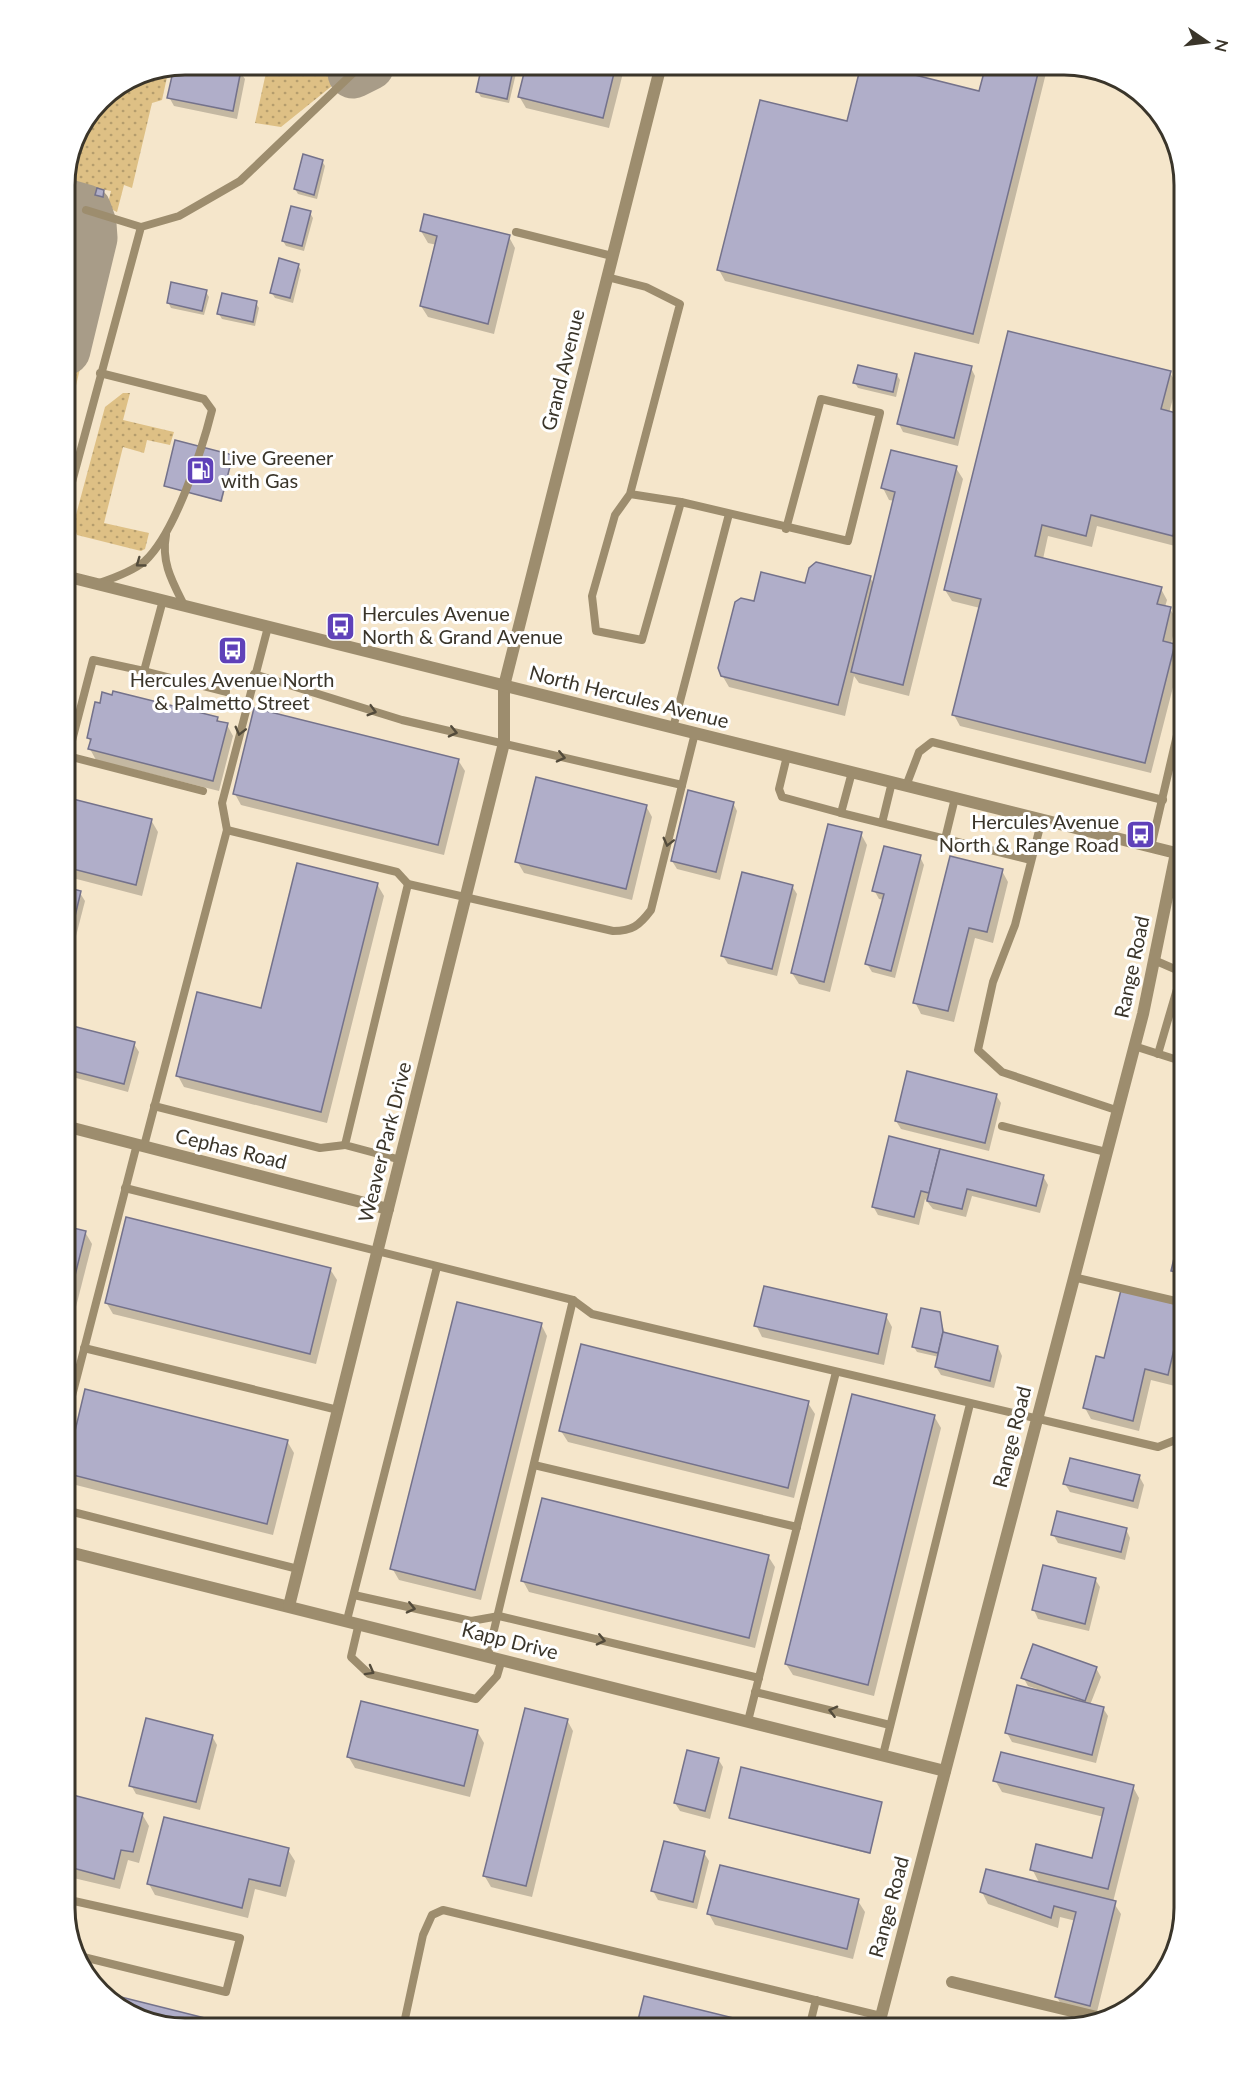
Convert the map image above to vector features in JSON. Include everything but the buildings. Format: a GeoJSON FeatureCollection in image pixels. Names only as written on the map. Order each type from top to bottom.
{"type":"FeatureCollection","features":[{"type":"Feature","properties":{"kind":"street","name":"Grand Avenue"},"geometry":{"type":"LineString","coordinates":[[504,686],[658,75]]}},
{"type":"Feature","properties":{"kind":"street","name":"North Hercules Avenue"},"geometry":{"type":"LineString","coordinates":[[75,578],[1174,853]]}},
{"type":"Feature","properties":{"kind":"street","name":"Weaver Park Drive"},"geometry":{"type":"LineString","coordinates":[[289,1606],[504,743],[504,686]]}},
{"type":"Feature","properties":{"kind":"street","name":"Range Road"},"geometry":{"type":"LineString","coordinates":[[880,2018],[1134,1046],[1174,878]]}},
{"type":"Feature","properties":{"kind":"street","name":"Cephas Road"},"geometry":{"type":"LineString","coordinates":[[75,1129],[388,1209]]}},
{"type":"Feature","properties":{"kind":"street","name":"Kapp Drive"},"geometry":{"type":"LineString","coordinates":[[75,1554],[945,1771]]}},
{"type":"Feature","properties":{"kind":"street"},"geometry":{"type":"LineString","coordinates":[[952,1982],[1088,2015]]}},
{"type":"Feature","properties":{"kind":"lane"},"geometry":{"type":"LineString","coordinates":[[86,210],[141,227],[179,216],[240,181],[350,75]]}},
{"type":"Feature","properties":{"kind":"lane"},"geometry":{"type":"LineString","coordinates":[[75,469],[141,227]]}},
{"type":"Feature","properties":{"kind":"lane"},"geometry":{"type":"LineString","coordinates":[[516,232],[612,256]]}},
{"type":"Feature","properties":{"kind":"lane"},"geometry":{"type":"LineString","coordinates":[[607,277],[646,287],[680,304],[630,494],[615,516],[592,596],[596,631],[642,640],[681,502]]}},
{"type":"Feature","properties":{"kind":"lane"},"geometry":{"type":"LineString","coordinates":[[97,584],[113,579],[144,562],[168,525],[204,443],[212,410],[210,404],[204,399],[100,373]]}},
{"type":"Feature","properties":{"kind":"lane"},"geometry":{"type":"LineString","coordinates":[[630,494],[681,502],[786,529],[848,541],[880,413],[821,399],[786,529]]}},
{"type":"Feature","properties":{"kind":"lane"},"geometry":{"type":"LineString","coordinates":[[673,728],[729,514]]}},
{"type":"Feature","properties":{"kind":"lane"},"geometry":{"type":"LineString","coordinates":[[168,525],[164,556],[166,570],[184,605]]}},
{"type":"Feature","properties":{"kind":"lane"},"geometry":{"type":"LineString","coordinates":[[144,672],[163,600]]}},
{"type":"Feature","properties":{"kind":"lane"},"geometry":{"type":"LineString","coordinates":[[75,1382],[125,1188],[154,1106],[227,830],[222,803],[268,627]]}},
{"type":"Feature","properties":{"kind":"lane"},"geometry":{"type":"LineString","coordinates":[[75,724],[93,660],[226,692]]}},
{"type":"Feature","properties":{"kind":"lane"},"geometry":{"type":"LineString","coordinates":[[254,674],[402,720],[682,785]]}},
{"type":"Feature","properties":{"kind":"lane"},"geometry":{"type":"LineString","coordinates":[[227,830],[397,872],[408,884],[613,931],[628,931],[641,924],[651,910],[695,733]]}},
{"type":"Feature","properties":{"kind":"lane"},"geometry":{"type":"LineString","coordinates":[[906,786],[919,752],[932,742],[1163,800]]}},
{"type":"Feature","properties":{"kind":"lane"},"geometry":{"type":"LineString","coordinates":[[1151,847],[1174,752]]}},
{"type":"Feature","properties":{"kind":"lane"},"geometry":{"type":"LineString","coordinates":[[787,756],[779,789],[782,797],[1031,860]]}},
{"type":"Feature","properties":{"kind":"lane"},"geometry":{"type":"LineString","coordinates":[[75,758],[203,791]]}},
{"type":"Feature","properties":{"kind":"lane"},"geometry":{"type":"LineString","coordinates":[[841,813],[852,772]]}},
{"type":"Feature","properties":{"kind":"lane"},"geometry":{"type":"LineString","coordinates":[[882,823],[892,782]]}},
{"type":"Feature","properties":{"kind":"lane"},"geometry":{"type":"LineString","coordinates":[[945,839],[955,798]]}},
{"type":"Feature","properties":{"kind":"lane"},"geometry":{"type":"LineString","coordinates":[[1042,819],[1015,925],[993,982],[978,1050],[1002,1072],[1116,1110]]}},
{"type":"Feature","properties":{"kind":"lane"},"geometry":{"type":"LineString","coordinates":[[345,1145],[408,884]]}},
{"type":"Feature","properties":{"kind":"lane"},"geometry":{"type":"LineString","coordinates":[[1154,960],[1174,969]]}},
{"type":"Feature","properties":{"kind":"lane"},"geometry":{"type":"LineString","coordinates":[[1158,1054],[1174,999]]}},
{"type":"Feature","properties":{"kind":"lane"},"geometry":{"type":"LineString","coordinates":[[1134,1046],[1174,1059]]}},
{"type":"Feature","properties":{"kind":"lane"},"geometry":{"type":"LineString","coordinates":[[154,1106],[320,1148],[345,1145],[401,1160]]}},
{"type":"Feature","properties":{"kind":"lane"},"geometry":{"type":"LineString","coordinates":[[1002,1126],[1106,1152]]}},
{"type":"Feature","properties":{"kind":"lane"},"geometry":{"type":"LineString","coordinates":[[125,1188],[573,1300],[592,1314],[1158,1447],[1174,1440]]}},
{"type":"Feature","properties":{"kind":"lane"},"geometry":{"type":"LineString","coordinates":[[346,1620],[437,1267]]}},
{"type":"Feature","properties":{"kind":"lane"},"geometry":{"type":"LineString","coordinates":[[1073,1277],[1174,1300]]}},
{"type":"Feature","properties":{"kind":"lane"},"geometry":{"type":"LineString","coordinates":[[488,1655],[573,1300]]}},
{"type":"Feature","properties":{"kind":"lane"},"geometry":{"type":"LineString","coordinates":[[84,1348],[338,1410]]}},
{"type":"Feature","properties":{"kind":"lane"},"geometry":{"type":"LineString","coordinates":[[748,1721],[836,1372]]}},
{"type":"Feature","properties":{"kind":"lane"},"geometry":{"type":"LineString","coordinates":[[883,1755],[970,1404]]}},
{"type":"Feature","properties":{"kind":"lane"},"geometry":{"type":"LineString","coordinates":[[534,1465],[797,1527]]}},
{"type":"Feature","properties":{"kind":"lane"},"geometry":{"type":"LineString","coordinates":[[75,1513],[298,1569]]}},
{"type":"Feature","properties":{"kind":"lane"},"geometry":{"type":"LineString","coordinates":[[354,1595],[471,1621],[499,1616],[759,1678]]}},
{"type":"Feature","properties":{"kind":"lane"},"geometry":{"type":"LineString","coordinates":[[359,1623],[351,1657],[369,1674],[476,1699],[497,1676],[502,1659]]}},
{"type":"Feature","properties":{"kind":"lane"},"geometry":{"type":"LineString","coordinates":[[756,1692],[890,1725]]}},
{"type":"Feature","properties":{"kind":"lane"},"geometry":{"type":"LineString","coordinates":[[75,1901],[240,1938],[226,1992],[86,1957]]}},
{"type":"Feature","properties":{"kind":"lane"},"geometry":{"type":"LineString","coordinates":[[405,2018],[423,1935],[432,1915],[442,1910],[816,2000],[868,2018]]}},
{"type":"Feature","properties":{"kind":"lane"},"geometry":{"type":"LineString","coordinates":[[812,2018],[816,2000]]}},
{"type":"Feature","properties":{"kind":"shaded area"},"geometry":{"type":"Polygon","coordinates":[[[265,75],[346,75],[281,127],[255,123],[265,75]]]}},
{"type":"Feature","properties":{"kind":"shaded area"},"geometry":{"type":"Polygon","coordinates":[[[167,76],[162,100],[152,103],[132,188],[124,185],[117,212],[107,207],[111,191],[96,188],[94,196],[103,198],[101,205],[75,198],[76,171],[83,143],[102,112],[118,98],[136,86],[167,76]]]}},
{"type":"Feature","properties":{"kind":"shaded area"},"geometry":{"type":"Polygon","coordinates":[[[75,219],[84,235],[78,257],[75,256],[75,219]]]}},
{"type":"Feature","properties":{"kind":"shaded area"},"geometry":{"type":"Polygon","coordinates":[[[103,221],[115,224],[75,390],[75,341],[103,221]]]}},
{"type":"Feature","properties":{"kind":"shaded area"},"geometry":{"type":"Polygon","coordinates":[[[123,393],[130,393],[123,420],[174,432],[170,445],[147,440],[144,453],[123,447],[104,523],[149,533],[145,549],[141,551],[77,535],[75,530],[75,519],[105,407],[123,393]]]}},
{"type":"Feature","properties":{"kind":"taxiway"},"geometry":{"type":"LineString","coordinates":[[75,207],[86,210],[91,224],[92,238],[75,309]]}},
{"type":"Feature","properties":{"kind":"place","name":"Live Greener with Gas"},"geometry":{"type":"Point","coordinates":[200,470]}},
{"type":"Feature","properties":{"kind":"place","name":"Hercules Avenue North & Grand Avenue"},"geometry":{"type":"Point","coordinates":[341,626]}},
{"type":"Feature","properties":{"kind":"place","name":"Hercules Avenue North & Palmetto Street"},"geometry":{"type":"Point","coordinates":[232,650]}},
{"type":"Feature","properties":{"kind":"place","name":"Hercules Avenue North & Range Road"},"geometry":{"type":"Point","coordinates":[1140,834]}}]}
